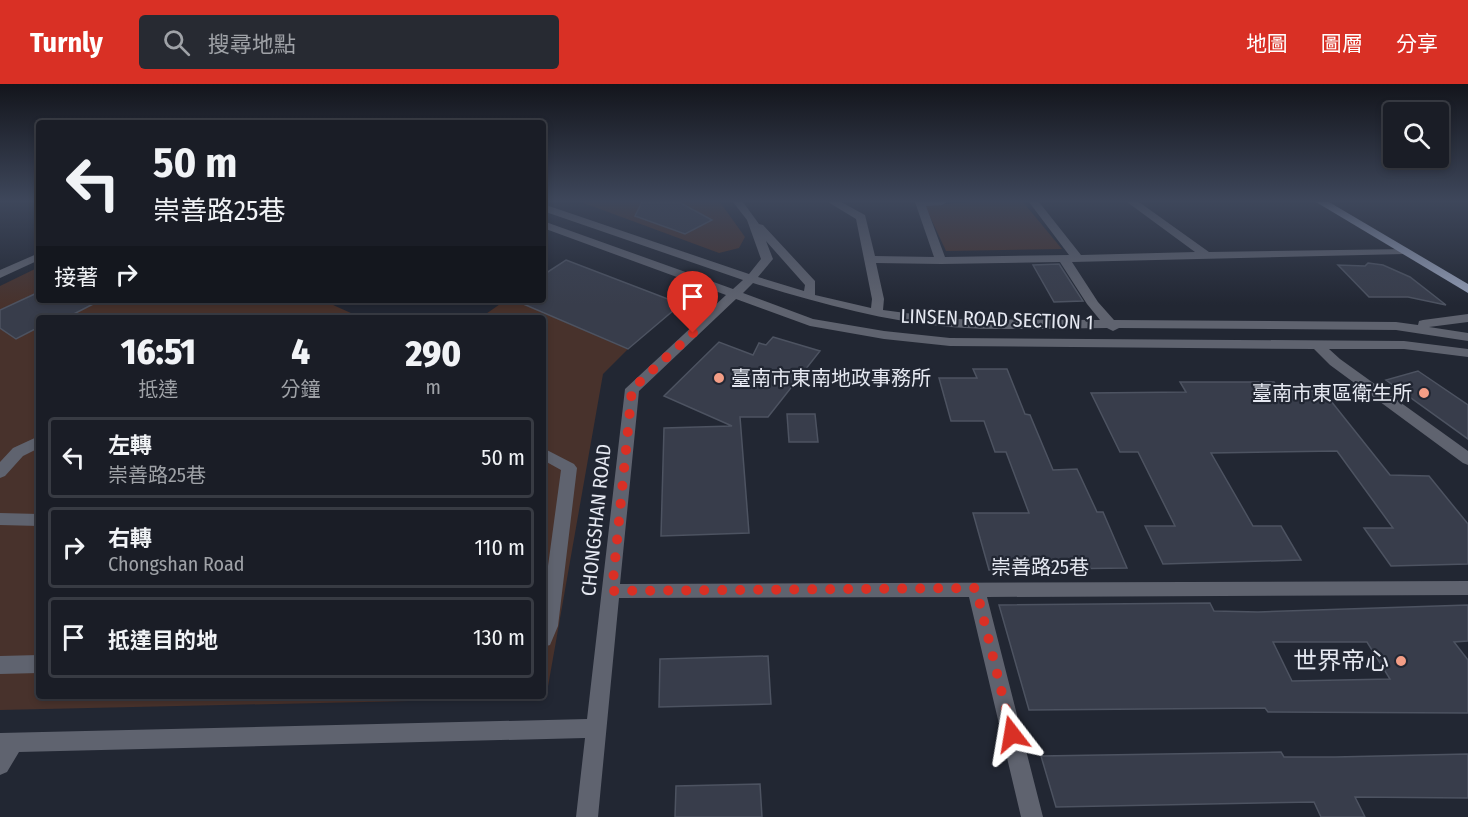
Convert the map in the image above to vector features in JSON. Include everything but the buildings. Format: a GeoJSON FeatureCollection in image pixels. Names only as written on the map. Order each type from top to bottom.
{"type":"FeatureCollection","features":[{"type":"Feature","properties":{"kind":"main road"},"geometry":{"type":"LineString","coordinates":[[1379,236],[1468,289]]}},
{"type":"Feature","properties":{"kind":"street","name":"LINSEN ROAD SECTION 1"},"geometry":{"type":"LineString","coordinates":[[577,236],[810,322],[884,335],[950,342],[1404,345],[1468,353]]}},
{"type":"Feature","properties":{"kind":"street","name":"LINSEN ROAD SECTION 1"},"geometry":{"type":"LineString","coordinates":[[627,236],[809,297],[877,313],[951,323],[1396,326],[1468,336]]}},
{"type":"Feature","properties":{"kind":"street","name":"CHONGSHAN ROAD"},"geometry":{"type":"LineString","coordinates":[[588,817],[632,389],[751,279],[767,259],[758,236]]}},
{"type":"Feature","properties":{"kind":"street"},"geometry":{"type":"LineString","coordinates":[[767,236],[812,284],[809,297]]}},
{"type":"Feature","properties":{"kind":"street"},"geometry":{"type":"LineString","coordinates":[[865,236],[878,299],[877,313]]}},
{"type":"Feature","properties":{"kind":"street"},"geometry":{"type":"LineString","coordinates":[[932,236],[941,261]]}},
{"type":"Feature","properties":{"kind":"street"},"geometry":{"type":"LineString","coordinates":[[1056,236],[1069,256],[1093,304],[1126,343]]}},
{"type":"Feature","properties":{"kind":"street"},"geometry":{"type":"LineString","coordinates":[[1180,236],[1206,255]]}},
{"type":"Feature","properties":{"kind":"street"},"geometry":{"type":"LineString","coordinates":[[871,260],[941,261],[1069,256],[1404,251]]}},
{"type":"Feature","properties":{"kind":"street"},"geometry":{"type":"LineString","coordinates":[[2,272],[36,257]]}},
{"type":"Feature","properties":{"kind":"street"},"geometry":{"type":"LineString","coordinates":[[1396,326],[1468,318]]}},
{"type":"Feature","properties":{"kind":"street"},"geometry":{"type":"LineString","coordinates":[[1317,344],[1335,362],[1468,459]]}},
{"type":"Feature","properties":{"kind":"street"},"geometry":{"type":"LineString","coordinates":[[0,472],[18,452],[36,443]]}},
{"type":"Feature","properties":{"kind":"street"},"geometry":{"type":"LineString","coordinates":[[546,455],[568,468],[549,626],[546,632]]}},
{"type":"Feature","properties":{"kind":"street"},"geometry":{"type":"LineString","coordinates":[[0,519],[36,520]]}},
{"type":"Feature","properties":{"kind":"street"},"geometry":{"type":"LineString","coordinates":[[976,588],[1032,817]]}},
{"type":"Feature","properties":{"kind":"street","name":"崇善路25巷"},"geometry":{"type":"LineString","coordinates":[[612,591],[1468,588]]}},
{"type":"Feature","properties":{"kind":"street"},"geometry":{"type":"LineString","coordinates":[[0,665],[36,663]]}},
{"type":"Feature","properties":{"kind":"street"},"geometry":{"type":"LineString","coordinates":[[0,765],[7,742],[597,728]]}},
{"type":"Feature","properties":{"kind":"shaded area"},"geometry":{"type":"Polygon","coordinates":[[[674,236],[745,237],[739,248],[719,253],[674,236]]]}},
{"type":"Feature","properties":{"kind":"shaded area"},"geometry":{"type":"Polygon","coordinates":[[[939,236],[1051,236],[1062,249],[946,251],[939,236]]]}},
{"type":"Feature","properties":{"kind":"shaded area"},"geometry":{"type":"Polygon","coordinates":[[[36,268],[36,303],[329,303],[355,315],[36,315],[36,699],[500,699],[0,710],[0,286],[36,268]]]}},
{"type":"Feature","properties":{"kind":"shaded area"},"geometry":{"type":"Polygon","coordinates":[[[502,303],[521,303],[628,349],[603,374],[546,698],[546,315],[484,315],[502,303]]]}},
{"type":"Feature","properties":{"kind":"place","name":"臺南市東南地政事務所"},"geometry":{"type":"Point","coordinates":[719,378]}},
{"type":"Feature","properties":{"kind":"place","name":"臺南市東區衛生所"},"geometry":{"type":"Point","coordinates":[1424,393]}},
{"type":"Feature","properties":{"kind":"place","name":"世界帝心"},"geometry":{"type":"Point","coordinates":[1401,661]}},
{"type":"Feature","properties":{"kind":"route"},"geometry":{"type":"LineString","coordinates":[[693,333],[632,389],[612,591],[976,588],[1012,734]]}}]}
